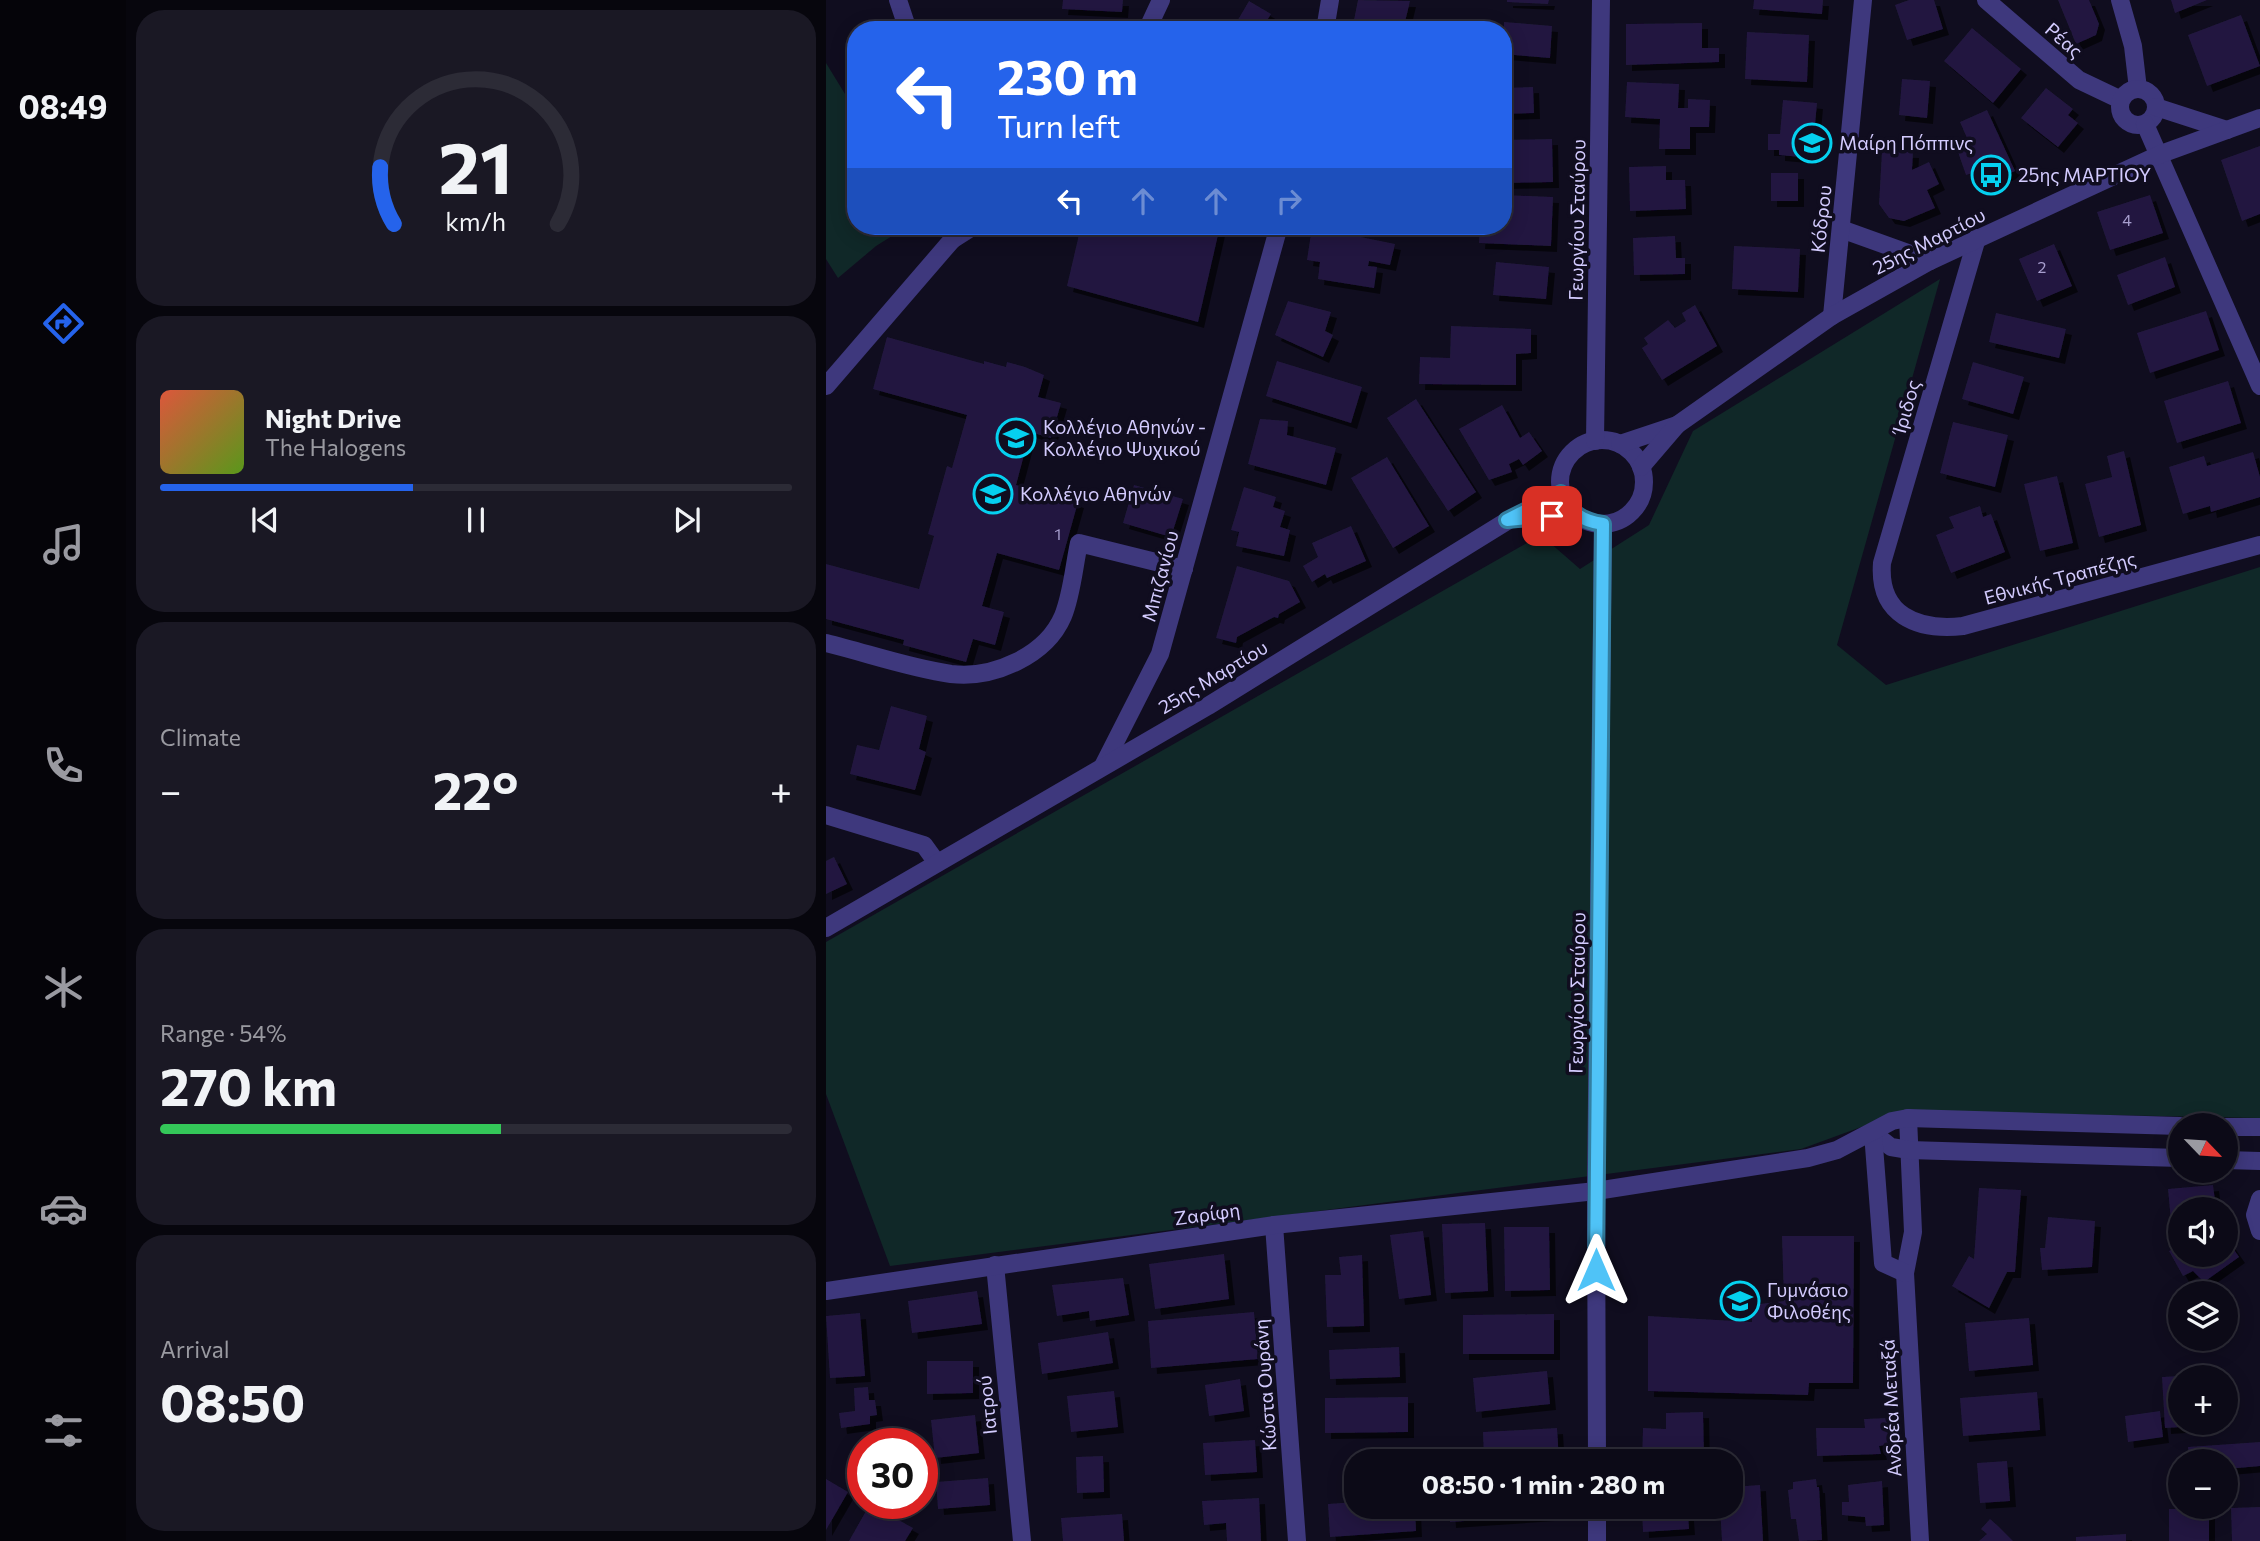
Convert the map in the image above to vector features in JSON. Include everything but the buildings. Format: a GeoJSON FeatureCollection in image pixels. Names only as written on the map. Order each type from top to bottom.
{"type":"FeatureCollection","features":[{"type":"Feature","properties":{"kind":"street"},"geometry":{"type":"LineString","coordinates":[[898,0],[905,21]]}},
{"type":"Feature","properties":{"kind":"street"},"geometry":{"type":"LineString","coordinates":[[1151,21],[1160,0]]}},
{"type":"Feature","properties":{"kind":"street"},"geometry":{"type":"LineString","coordinates":[[1326,21],[1330,0]]}},
{"type":"Feature","properties":{"kind":"street","name":"Γεωργίου Σταύρου"},"geometry":{"type":"LineString","coordinates":[[1595,440],[1601,0]]}},
{"type":"Feature","properties":{"kind":"street","name":"Κόδρου"},"geometry":{"type":"LineString","coordinates":[[1832,316],[1863,0]]}},
{"type":"Feature","properties":{"kind":"street","name":"Ρέας"},"geometry":{"type":"LineString","coordinates":[[1986,0],[2078,80],[2121,100]]}},
{"type":"Feature","properties":{"kind":"street"},"geometry":{"type":"LineString","coordinates":[[2120,0],[2133,46],[2138,89]]}},
{"type":"Feature","properties":{"kind":"street"},"geometry":{"type":"LineString","coordinates":[[2138,89],[2151,94],[2156,107],[2155,114],[2145,124],[2131,124],[2120,107],[2121,100],[2125,94],[2138,89]]}},
{"type":"Feature","properties":{"kind":"street"},"geometry":{"type":"LineString","coordinates":[[2156,107],[2227,130]]}},
{"type":"Feature","properties":{"kind":"street","name":"25ης Μαρτίου"},"geometry":{"type":"LineString","coordinates":[[1641,467],[1677,425],[1832,316],[1977,238],[2161,154],[2260,118]]}},
{"type":"Feature","properties":{"kind":"street"},"geometry":{"type":"LineString","coordinates":[[2145,124],[2161,154],[2260,386]]}},
{"type":"Feature","properties":{"kind":"street"},"geometry":{"type":"LineString","coordinates":[[1840,229],[1930,261]]}},
{"type":"Feature","properties":{"kind":"street"},"geometry":{"type":"LineString","coordinates":[[826,386],[951,235]]}},
{"type":"Feature","properties":{"kind":"street","name":"Μπιζανίου"},"geometry":{"type":"LineString","coordinates":[[1103,765],[1160,654],[1277,235]]}},
{"type":"Feature","properties":{"kind":"street","name":"Ίριδος"},"geometry":{"type":"LineString","coordinates":[[1883,589],[1882,563],[1977,238]]}},
{"type":"Feature","properties":{"kind":"street","name":"25ης Μαρτίου"},"geometry":{"type":"LineString","coordinates":[[1620,444],[1677,425]]}},
{"type":"Feature","properties":{"kind":"street"},"geometry":{"type":"LineString","coordinates":[[1595,440],[1620,444],[1633,454],[1641,467],[1643,490],[1639,501],[1625,518],[1603,524],[1587,522],[1574,514],[1561,493],[1563,466],[1571,454],[1595,440]]}},
{"type":"Feature","properties":{"kind":"street","name":"25ης Μαρτίου"},"geometry":{"type":"LineString","coordinates":[[826,928],[1323,637],[1507,520],[1561,493]]}},
{"type":"Feature","properties":{"kind":"street","name":"25ης Μαρτίου"},"geometry":{"type":"LineString","coordinates":[[1507,520],[1574,514]]}},
{"type":"Feature","properties":{"kind":"street","name":"Γεωργίου Σταύρου"},"geometry":{"type":"LineString","coordinates":[[1597,1449],[1596,1191],[1603,524]]}},
{"type":"Feature","properties":{"kind":"street"},"geometry":{"type":"LineString","coordinates":[[826,643],[952,674],[982,673],[1009,665],[1036,650],[1056,629],[1064,615],[1079,542],[1184,569]]}},
{"type":"Feature","properties":{"kind":"street","name":"Εθνικής Τραπέζης"},"geometry":{"type":"LineString","coordinates":[[1883,589],[1896,609],[1922,626],[1963,626],[2260,545]]}},
{"type":"Feature","properties":{"kind":"street"},"geometry":{"type":"LineString","coordinates":[[826,815],[924,845],[937,863]]}},
{"type":"Feature","properties":{"kind":"street"},"geometry":{"type":"LineString","coordinates":[[1908,1118],[2168,1126]]}},
{"type":"Feature","properties":{"kind":"street","name":"Ζαρίφη"},"geometry":{"type":"LineString","coordinates":[[826,1291],[1274,1226],[1596,1191],[1808,1158],[1837,1150],[1892,1121],[1908,1118]]}},
{"type":"Feature","properties":{"kind":"street","name":"Ανδρέα Μεταξά"},"geometry":{"type":"LineString","coordinates":[[1908,1118],[1913,1232],[1905,1273],[1920,1541]]}},
{"type":"Feature","properties":{"kind":"street"},"geometry":{"type":"LineString","coordinates":[[2238,1127],[2260,1127]]}},
{"type":"Feature","properties":{"kind":"street"},"geometry":{"type":"LineString","coordinates":[[1873,1133],[1891,1147],[1909,1150],[2168,1158]]}},
{"type":"Feature","properties":{"kind":"street"},"geometry":{"type":"LineString","coordinates":[[1873,1133],[1882,1264],[1905,1273]]}},
{"type":"Feature","properties":{"kind":"street"},"geometry":{"type":"LineString","coordinates":[[2238,1160],[2260,1161]]}},
{"type":"Feature","properties":{"kind":"street"},"geometry":{"type":"LineString","coordinates":[[2260,1199],[2255,1215],[2260,1231]]}},
{"type":"Feature","properties":{"kind":"street","name":"Κώστα Ουράνη"},"geometry":{"type":"LineString","coordinates":[[1274,1226],[1297,1541]]}},
{"type":"Feature","properties":{"kind":"street","name":"Ιατρού"},"geometry":{"type":"LineString","coordinates":[[995,1265],[1021,1541]]}},
{"type":"Feature","properties":{"kind":"street"},"geometry":{"type":"LineString","coordinates":[[1597,1519],[1597,1541]]}},
{"type":"Feature","properties":{"kind":"green space"},"geometry":{"type":"Polygon","coordinates":[[[826,63],[847,97],[847,235],[894,235],[838,278],[826,259],[826,63]]]}},
{"type":"Feature","properties":{"kind":"green space"},"geometry":{"type":"Polygon","coordinates":[[[1940,279],[1837,645],[1886,685],[2260,567],[2260,1118],[2238,1118],[2238,1113],[2168,1113],[2168,1116],[1905,1111],[1801,1149],[890,1266],[826,1094],[826,942],[1541,535],[1580,569],[1649,525],[1693,431],[1940,279]]]}},
{"type":"Feature","properties":{"kind":"place","name":"Μαίρη Πόππινς"},"geometry":{"type":"Point","coordinates":[1812,143]}},
{"type":"Feature","properties":{"kind":"place","name":"25ης ΜΑΡΤΙΟΥ"},"geometry":{"type":"Point","coordinates":[1991,175]}},
{"type":"Feature","properties":{"kind":"place","name":"Κολλέγιο Αθηνών - Κολλέγιο Ψυχικού"},"geometry":{"type":"Point","coordinates":[1016,438]}},
{"type":"Feature","properties":{"kind":"place","name":"Κολλέγιο Αθηνών"},"geometry":{"type":"Point","coordinates":[993,494]}},
{"type":"Feature","properties":{"kind":"place","name":"Γυμνάσιο Φιλοθέης"},"geometry":{"type":"Point","coordinates":[1740,1301]}},
{"type":"Feature","properties":{"kind":"route"},"geometry":{"type":"LineString","coordinates":[[1552,516],[1507,520],[1561,493],[1574,514],[1587,522],[1603,524],[1596,1270]]}}]}
